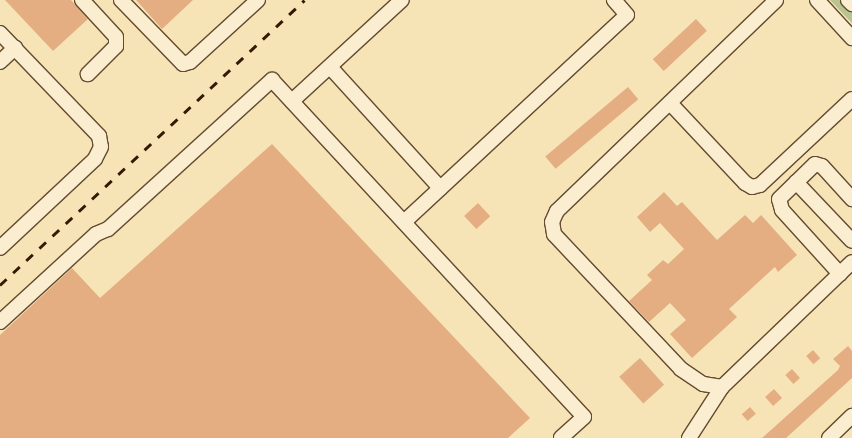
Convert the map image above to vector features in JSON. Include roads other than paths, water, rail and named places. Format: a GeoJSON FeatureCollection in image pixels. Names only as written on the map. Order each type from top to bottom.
{"type":"FeatureCollection","features":[{"type":"Feature","properties":{"kind":"street"},"geometry":{"type":"LineString","coordinates":[[82,0],[116,37],[116,46],[88,74]]}},
{"type":"Feature","properties":{"kind":"street"},"geometry":{"type":"LineString","coordinates":[[121,0],[183,64],[190,62],[258,0]]}},
{"type":"Feature","properties":{"kind":"street"},"geometry":{"type":"LineString","coordinates":[[292,101],[402,0]]}},
{"type":"Feature","properties":{"kind":"street"},"geometry":{"type":"LineString","coordinates":[[404,222],[627,15],[614,0]]}},
{"type":"Feature","properties":{"kind":"street"},"geometry":{"type":"LineString","coordinates":[[722,387],[702,384],[681,370],[554,234],[552,222],[557,211],[776,0]]}},
{"type":"Feature","properties":{"kind":"street"},"geometry":{"type":"LineString","coordinates":[[817,0],[852,38]]}},
{"type":"Feature","properties":{"kind":"street"},"geometry":{"type":"LineString","coordinates":[[848,0],[852,4]]}},
{"type":"Feature","properties":{"kind":"street"},"geometry":{"type":"LineString","coordinates":[[0,33],[99,136],[100,147],[95,159],[0,248]]}},
{"type":"Feature","properties":{"kind":"street"},"geometry":{"type":"LineString","coordinates":[[0,62],[15,48]]}},
{"type":"Feature","properties":{"kind":"street"},"geometry":{"type":"LineString","coordinates":[[330,67],[440,188]]}},
{"type":"Feature","properties":{"kind":"street"},"geometry":{"type":"LineString","coordinates":[[0,322],[96,234],[108,230],[272,80],[584,417],[561,438]]}},
{"type":"Feature","properties":{"kind":"street"},"geometry":{"type":"LineString","coordinates":[[670,102],[745,183],[752,187],[760,185],[852,99]]}},
{"type":"Feature","properties":{"kind":"street"},"geometry":{"type":"LineString","coordinates":[[840,274],[779,206],[779,199],[816,164],[822,166],[852,199]]}},
{"type":"Feature","properties":{"kind":"street"},"geometry":{"type":"LineString","coordinates":[[796,182],[852,241]]}},
{"type":"Feature","properties":{"kind":"street"},"geometry":{"type":"LineString","coordinates":[[688,438],[722,387],[852,262]]}},
{"type":"Feature","properties":{"kind":"street"},"geometry":{"type":"LineString","coordinates":[[829,438],[852,416]]}},
{"type":"Feature","properties":{"kind":"railway"},"geometry":{"type":"LineString","coordinates":[[0,285],[305,0]]}}]}
